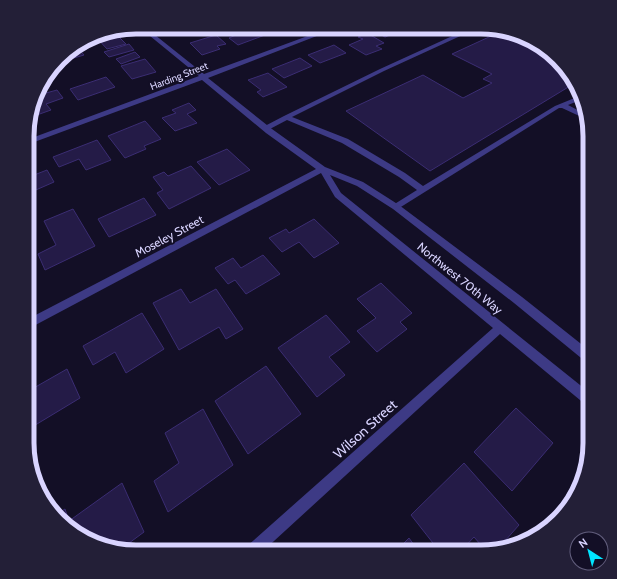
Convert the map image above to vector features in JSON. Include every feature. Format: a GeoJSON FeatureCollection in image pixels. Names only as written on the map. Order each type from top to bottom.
{"type":"FeatureCollection","features":[{"type":"Feature","properties":{"kind":"street","name":"Northwest 70th Way"},"geometry":{"type":"LineString","coordinates":[[151,34],[265,128],[322,168],[360,184],[396,207],[518,300],[583,352]]}},
{"type":"Feature","properties":{"kind":"street","name":"Harding Street"},"geometry":{"type":"LineString","coordinates":[[34,140],[318,34]]}},
{"type":"Feature","properties":{"kind":"street"},"geometry":{"type":"LineString","coordinates":[[265,128],[382,70],[462,34]]}},
{"type":"Feature","properties":{"kind":"street"},"geometry":{"type":"LineString","coordinates":[[396,207],[562,105],[576,99]]}},
{"type":"Feature","properties":{"kind":"street"},"geometry":{"type":"LineString","coordinates":[[562,105],[581,115]]}},
{"type":"Feature","properties":{"kind":"street"},"geometry":{"type":"LineString","coordinates":[[286,117],[345,141],[402,175],[422,190]]}},
{"type":"Feature","properties":{"kind":"street","name":"Northwest 70th Way"},"geometry":{"type":"LineString","coordinates":[[322,168],[338,195],[583,396]]}},
{"type":"Feature","properties":{"kind":"street","name":"Moseley Street"},"geometry":{"type":"LineString","coordinates":[[34,321],[322,168]]}},
{"type":"Feature","properties":{"kind":"street","name":"Wilson Street"},"geometry":{"type":"LineString","coordinates":[[258,545],[500,328]]}},
{"type":"Feature","properties":{"kind":"building"},"geometry":{"type":"Polygon","coordinates":[[[235,34],[265,35],[238,45],[229,38],[236,35],[235,34]]]}},
{"type":"Feature","properties":{"kind":"building"},"geometry":{"type":"Polygon","coordinates":[[[369,34],[384,43],[376,46],[382,49],[366,55],[349,45],[363,39],[358,37],[369,34]]]}},
{"type":"Feature","properties":{"kind":"building"},"geometry":{"type":"Polygon","coordinates":[[[379,34],[393,34],[385,37],[379,34]]]}},
{"type":"Feature","properties":{"kind":"building"},"geometry":{"type":"Polygon","coordinates":[[[216,35],[226,44],[217,46],[220,49],[202,55],[190,43],[216,35]]]}},
{"type":"Feature","properties":{"kind":"building"},"geometry":{"type":"Polygon","coordinates":[[[493,35],[507,37],[538,51],[558,69],[570,86],[430,171],[346,111],[423,75],[463,98],[492,83],[483,79],[492,74],[452,54],[493,35]]]}},
{"type":"Feature","properties":{"kind":"building"},"geometry":{"type":"Polygon","coordinates":[[[118,36],[126,44],[107,49],[100,41],[118,36]]]}},
{"type":"Feature","properties":{"kind":"building"},"geometry":{"type":"Polygon","coordinates":[[[129,44],[134,50],[109,57],[104,52],[129,44]]]}},
{"type":"Feature","properties":{"kind":"building"},"geometry":{"type":"Polygon","coordinates":[[[334,45],[346,53],[320,63],[308,55],[334,45]]]}},
{"type":"Feature","properties":{"kind":"building"},"geometry":{"type":"Polygon","coordinates":[[[80,50],[84,55],[68,60],[80,50]]]}},
{"type":"Feature","properties":{"kind":"building"},"geometry":{"type":"Polygon","coordinates":[[[135,52],[140,57],[121,64],[116,59],[135,52]]]}},
{"type":"Feature","properties":{"kind":"building"},"geometry":{"type":"Polygon","coordinates":[[[300,58],[312,66],[284,78],[272,69],[300,58]]]}},
{"type":"Feature","properties":{"kind":"building"},"geometry":{"type":"Polygon","coordinates":[[[145,59],[156,72],[132,79],[121,66],[145,59]]]}},
{"type":"Feature","properties":{"kind":"building"},"geometry":{"type":"Polygon","coordinates":[[[268,73],[287,87],[263,97],[257,92],[261,90],[248,80],[268,73]]]}},
{"type":"Feature","properties":{"kind":"building"},"geometry":{"type":"Polygon","coordinates":[[[106,77],[115,87],[78,100],[70,89],[106,77]]]}},
{"type":"Feature","properties":{"kind":"building"},"geometry":{"type":"Polygon","coordinates":[[[57,90],[63,98],[46,104],[51,110],[36,115],[39,103],[45,91],[46,93],[57,90]]]}},
{"type":"Feature","properties":{"kind":"building"},"geometry":{"type":"Polygon","coordinates":[[[189,103],[196,110],[187,114],[197,123],[175,131],[162,118],[176,113],[172,110],[189,103]]]}},
{"type":"Feature","properties":{"kind":"building"},"geometry":{"type":"Polygon","coordinates":[[[145,121],[161,139],[144,146],[146,149],[125,158],[108,136],[145,121]]]}},
{"type":"Feature","properties":{"kind":"building"},"geometry":{"type":"Polygon","coordinates":[[[97,140],[111,160],[86,170],[79,159],[59,167],[53,157],[97,140]]]}},
{"type":"Feature","properties":{"kind":"building"},"geometry":{"type":"Polygon","coordinates":[[[227,149],[250,170],[219,185],[197,162],[227,149]]]}},
{"type":"Feature","properties":{"kind":"building"},"geometry":{"type":"Polygon","coordinates":[[[191,166],[211,188],[169,209],[157,193],[163,190],[153,177],[164,172],[168,176],[191,166]]]}},
{"type":"Feature","properties":{"kind":"building"},"geometry":{"type":"Polygon","coordinates":[[[47,170],[54,182],[34,191],[34,175],[47,170]]]}},
{"type":"Feature","properties":{"kind":"building"},"geometry":{"type":"Polygon","coordinates":[[[144,198],[156,215],[109,237],[98,219],[144,198]]]}},
{"type":"Feature","properties":{"kind":"building"},"geometry":{"type":"Polygon","coordinates":[[[73,209],[95,246],[45,270],[38,254],[56,245],[44,221],[73,209]]]}},
{"type":"Feature","properties":{"kind":"building"},"geometry":{"type":"Polygon","coordinates":[[[314,219],[339,243],[314,258],[299,242],[282,252],[269,238],[286,229],[289,233],[314,219]]]}},
{"type":"Feature","properties":{"kind":"building"},"geometry":{"type":"Polygon","coordinates":[[[263,255],[280,274],[246,294],[235,280],[228,284],[215,268],[233,258],[241,268],[263,255]]]}},
{"type":"Feature","properties":{"kind":"building"},"geometry":{"type":"Polygon","coordinates":[[[381,283],[412,313],[400,322],[407,329],[377,352],[357,331],[376,318],[357,299],[381,283]]]}},
{"type":"Feature","properties":{"kind":"building"},"geometry":{"type":"Polygon","coordinates":[[[181,289],[190,303],[216,289],[243,329],[226,339],[219,327],[179,350],[153,303],[181,289]]]}},
{"type":"Feature","properties":{"kind":"building"},"geometry":{"type":"Polygon","coordinates":[[[142,313],[164,349],[126,373],[115,352],[93,365],[83,346],[142,313]]]}},
{"type":"Feature","properties":{"kind":"building"},"geometry":{"type":"Polygon","coordinates":[[[326,315],[350,342],[329,357],[345,375],[317,397],[278,348],[326,315]]]}},
{"type":"Feature","properties":{"kind":"building"},"geometry":{"type":"Polygon","coordinates":[[[266,366],[301,414],[248,454],[215,401],[266,366]]]}},
{"type":"Feature","properties":{"kind":"building"},"geometry":{"type":"Polygon","coordinates":[[[67,369],[80,398],[34,426],[34,388],[67,369]]]}},
{"type":"Feature","properties":{"kind":"building"},"geometry":{"type":"Polygon","coordinates":[[[516,408],[553,443],[512,491],[474,452],[516,408]]]}},
{"type":"Feature","properties":{"kind":"building"},"geometry":{"type":"Polygon","coordinates":[[[203,409],[233,465],[168,512],[154,481],[179,463],[165,433],[203,409]]]}},
{"type":"Feature","properties":{"kind":"building"},"geometry":{"type":"Polygon","coordinates":[[[464,463],[519,525],[504,543],[481,545],[474,537],[467,545],[435,545],[411,515],[464,463]]]}},
{"type":"Feature","properties":{"kind":"building"},"geometry":{"type":"Polygon","coordinates":[[[122,483],[144,532],[127,544],[116,543],[97,537],[79,528],[70,521],[122,483]]]}},
{"type":"Feature","properties":{"kind":"building"},"geometry":{"type":"Polygon","coordinates":[[[65,509],[68,520],[61,512],[65,509]]]}},
{"type":"Feature","properties":{"kind":"building"},"geometry":{"type":"Polygon","coordinates":[[[409,538],[414,545],[402,545],[409,538]]]}}]}
